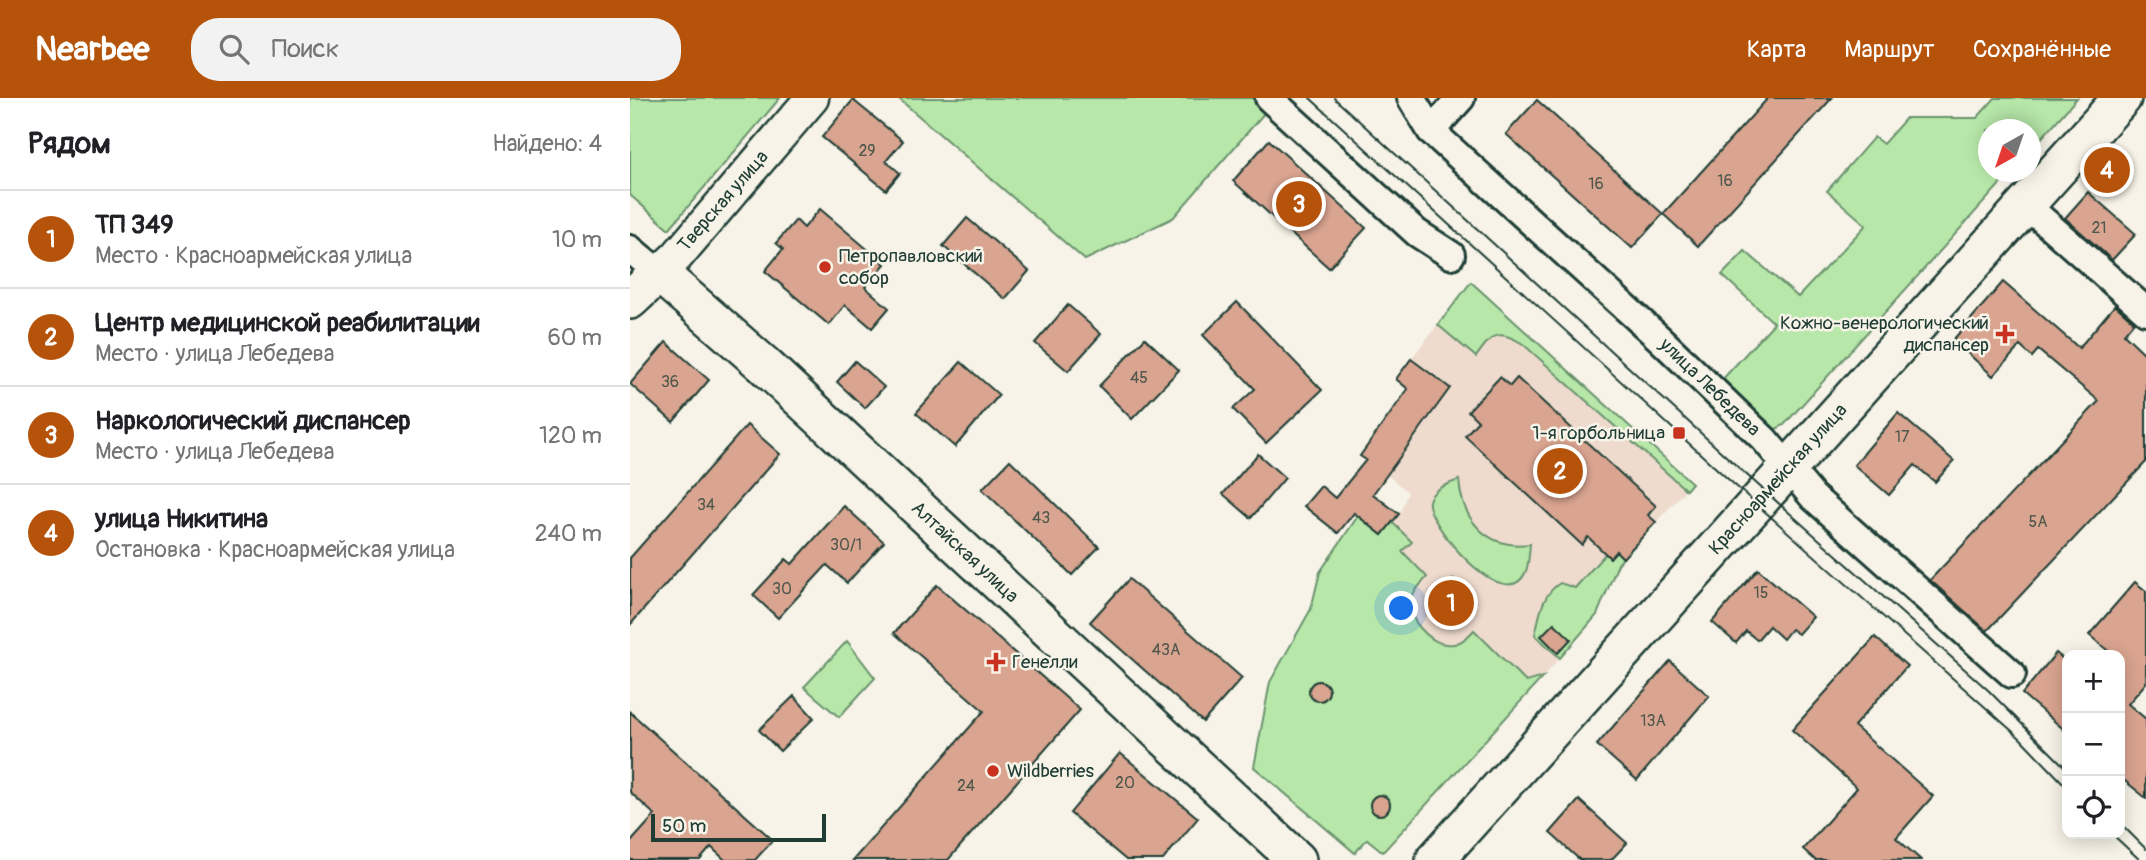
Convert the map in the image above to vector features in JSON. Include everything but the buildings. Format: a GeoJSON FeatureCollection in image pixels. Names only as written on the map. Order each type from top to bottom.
{"type":"FeatureCollection","features":[{"type":"Feature","properties":{"kind":"main road","name":"Красноармейская улица"},"geometry":{"type":"LineString","coordinates":[[1435,860],[2122,98]]}},
{"type":"Feature","properties":{"kind":"main road","name":"Тверская улица"},"geometry":{"type":"LineString","coordinates":[[630,300],[659,273]]}},
{"type":"Feature","properties":{"kind":"main road","name":"Алтайская улица"},"geometry":{"type":"LineString","coordinates":[[659,273],[763,364],[1297,860]]}},
{"type":"Feature","properties":{"kind":"street","name":"Тверская улица"},"geometry":{"type":"LineString","coordinates":[[659,273],[677,256],[812,98]]}},
{"type":"Feature","properties":{"kind":"street"},"geometry":{"type":"LineString","coordinates":[[1269,98],[1417,233],[1451,255]]}},
{"type":"Feature","properties":{"kind":"street","name":"улица Лебедева"},"geometry":{"type":"LineString","coordinates":[[1411,98],[1432,131],[1660,339],[1765,439],[1813,496],[2012,674]]}},
{"type":"Feature","properties":{"kind":"street"},"geometry":{"type":"LineString","coordinates":[[1432,131],[1461,98]]}},
{"type":"Feature","properties":{"kind":"street"},"geometry":{"type":"LineString","coordinates":[[2026,205],[2146,311]]}},
{"type":"Feature","properties":{"kind":"street","name":"Алтайская улица"},"geometry":{"type":"LineString","coordinates":[[630,249],[659,273]]}},
{"type":"Feature","properties":{"kind":"shaded area"},"geometry":{"type":"Polygon","coordinates":[[[1471,282],[1692,483],[1618,564],[1597,616],[1543,677],[1383,852],[1367,839],[1355,853],[1254,767],[1270,682],[1311,609],[1320,572],[1358,516],[1399,515],[1408,492],[1387,475],[1450,388],[1411,359],[1471,282]]]}},
{"type":"Feature","properties":{"kind":"green space"},"geometry":{"type":"Polygon","coordinates":[[[630,98],[780,98],[669,229],[630,195],[630,98]]]}},
{"type":"Feature","properties":{"kind":"green space"},"geometry":{"type":"Polygon","coordinates":[[[898,98],[1252,98],[1266,111],[1173,218],[1085,260],[898,98]]]}},
{"type":"Feature","properties":{"kind":"green space"},"geometry":{"type":"Polygon","coordinates":[[[1995,98],[2077,98],[2041,139],[2041,119],[1978,119],[1978,182],[2002,182],[1784,425],[1774,430],[1765,424],[1720,382],[1774,323],[1722,275],[1745,251],[1798,297],[1866,225],[1827,191],[1874,137],[1883,144],[1906,118],[1977,118],[1995,98]]]}},
{"type":"Feature","properties":{"kind":"green space"},"geometry":{"type":"Polygon","coordinates":[[[1471,282],[1692,483],[1686,490],[1523,344],[1507,336],[1496,336],[1476,357],[1438,325],[1471,282]]]}},
{"type":"Feature","properties":{"kind":"green space"},"geometry":{"type":"Polygon","coordinates":[[[1459,480],[1465,508],[1479,529],[1501,542],[1530,544],[1526,571],[1516,583],[1502,583],[1485,575],[1468,561],[1439,527],[1429,501],[1433,493],[1459,480]]]}},
{"type":"Feature","properties":{"kind":"green space"},"geometry":{"type":"Polygon","coordinates":[[[1358,516],[1382,535],[1392,522],[1412,542],[1402,551],[1427,577],[1414,594],[1410,607],[1415,621],[1426,634],[1439,643],[1454,644],[1462,641],[1474,630],[1526,682],[1543,677],[1383,852],[1367,839],[1355,853],[1254,767],[1270,682],[1311,609],[1320,572],[1358,516]]]}},
{"type":"Feature","properties":{"kind":"green space"},"geometry":{"type":"Polygon","coordinates":[[[1616,551],[1623,558],[1597,615],[1560,658],[1535,635],[1545,599],[1560,583],[1575,588],[1605,554],[1610,557],[1616,551]]]}},
{"type":"Feature","properties":{"kind":"green space"},"geometry":{"type":"Polygon","coordinates":[[[847,641],[875,678],[839,717],[804,687],[847,641]]]}},
{"type":"Feature","properties":{"kind":"tram line"},"geometry":{"type":"LineString","coordinates":[[1310,98],[1728,479],[2020,738],[2062,782]]}},
{"type":"Feature","properties":{"kind":"tram line"},"geometry":{"type":"LineString","coordinates":[[1334,98],[1739,468],[1988,690],[2062,764]]}},
{"type":"Feature","properties":{"kind":"tram line"},"geometry":{"type":"LineString","coordinates":[[2125,828],[2146,849]]}},
{"type":"Feature","properties":{"kind":"tram line"},"geometry":{"type":"LineString","coordinates":[[2117,839],[2140,860]]}},
{"type":"Feature","properties":{"kind":"place","name":"улица Никитина"},"geometry":{"type":"Point","coordinates":[2107,170]}},
{"type":"Feature","properties":{"kind":"place","name":"Наркологический диспансер"},"geometry":{"type":"Point","coordinates":[1299,204]}},
{"type":"Feature","properties":{"kind":"place","name":"Петропавловский собор"},"geometry":{"type":"Point","coordinates":[825,267]}},
{"type":"Feature","properties":{"kind":"place","name":"Кожно-венерологический диспансер"},"geometry":{"type":"Point","coordinates":[2005,334]}},
{"type":"Feature","properties":{"kind":"place","name":"1-я горбольница"},"geometry":{"type":"Point","coordinates":[1679,433]}},
{"type":"Feature","properties":{"kind":"place","name":"Центр медицинской реабилитации"},"geometry":{"type":"Point","coordinates":[1560,471]}},
{"type":"Feature","properties":{"kind":"place","name":"ТП 349"},"geometry":{"type":"Point","coordinates":[1451,603]}},
{"type":"Feature","properties":{"kind":"place","name":"Генелли"},"geometry":{"type":"Point","coordinates":[996,662]}},
{"type":"Feature","properties":{"kind":"place","name":"Wildberries"},"geometry":{"type":"Point","coordinates":[993,771]}}]}
